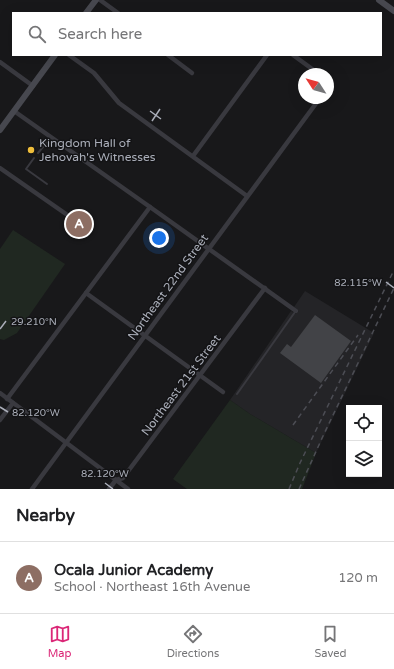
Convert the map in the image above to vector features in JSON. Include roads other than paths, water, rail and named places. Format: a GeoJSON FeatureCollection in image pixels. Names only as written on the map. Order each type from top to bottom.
{"type":"FeatureCollection","features":[{"type":"Feature","properties":{"kind":"street"},"geometry":{"type":"LineString","coordinates":[[87,12],[96,0]]}},
{"type":"Feature","properties":{"kind":"street"},"geometry":{"type":"LineString","coordinates":[[100,0],[117,12]]}},
{"type":"Feature","properties":{"kind":"street"},"geometry":{"type":"LineString","coordinates":[[379,0],[394,11]]}},
{"type":"Feature","properties":{"kind":"street"},"geometry":{"type":"LineString","coordinates":[[0,130],[54,56]]}},
{"type":"Feature","properties":{"kind":"street"},"geometry":{"type":"LineString","coordinates":[[70,56],[94,73],[119,103],[247,196]]}},
{"type":"Feature","properties":{"kind":"street"},"geometry":{"type":"LineString","coordinates":[[169,56],[192,73]]}},
{"type":"Feature","properties":{"kind":"street"},"geometry":{"type":"LineString","coordinates":[[193,156],[267,56]]}},
{"type":"Feature","properties":{"kind":"street"},"geometry":{"type":"LineString","coordinates":[[294,56],[311,68]]}},
{"type":"Feature","properties":{"kind":"street"},"geometry":{"type":"LineString","coordinates":[[0,62],[33,86]]}},
{"type":"Feature","properties":{"kind":"street","name":"Northeast 22nd Street"},"geometry":{"type":"LineString","coordinates":[[32,489],[316,104]]}},
{"type":"Feature","properties":{"kind":"street"},"geometry":{"type":"LineString","coordinates":[[14,112],[296,311]]}},
{"type":"Feature","properties":{"kind":"street"},"geometry":{"type":"LineString","coordinates":[[0,168],[66,214]]}},
{"type":"Feature","properties":{"kind":"street"},"geometry":{"type":"LineString","coordinates":[[8,398],[150,207]]}},
{"type":"Feature","properties":{"kind":"street","name":"Northeast 21st Street"},"geometry":{"type":"LineString","coordinates":[[110,489],[116,480],[123,478],[201,376],[265,288]]}},
{"type":"Feature","properties":{"kind":"street"},"geometry":{"type":"LineString","coordinates":[[86,293],[224,392]]}},
{"type":"Feature","properties":{"kind":"street"},"geometry":{"type":"LineString","coordinates":[[0,393],[128,489]]}},
{"type":"Feature","properties":{"kind":"street"},"geometry":{"type":"LineString","coordinates":[[0,420],[13,403]]}},
{"type":"Feature","properties":{"kind":"lane"},"geometry":{"type":"LineString","coordinates":[[38,153],[51,137]]}},
{"type":"Feature","properties":{"kind":"lane"},"geometry":{"type":"LineString","coordinates":[[34,158],[26,169],[47,184]]}},
{"type":"Feature","properties":{"kind":"lane"},"geometry":{"type":"LineString","coordinates":[[237,394],[296,311]]}},
{"type":"Feature","properties":{"kind":"railway"},"geometry":{"type":"LineString","coordinates":[[289,489],[300,463],[394,270]]}},
{"type":"Feature","properties":{"kind":"railway"},"geometry":{"type":"LineString","coordinates":[[299,489],[394,288]]}},
{"type":"Feature","properties":{"kind":"railway"},"geometry":{"type":"LineString","coordinates":[[293,425],[358,335]]}},
{"type":"Feature","properties":{"kind":"place","name":"Kingdom Hall of Jehovah's Witnesses"},"geometry":{"type":"Point","coordinates":[31,150]}},
{"type":"Feature","properties":{"kind":"place","name":"Ocala Junior Academy"},"geometry":{"type":"Point","coordinates":[79,224]}}]}
